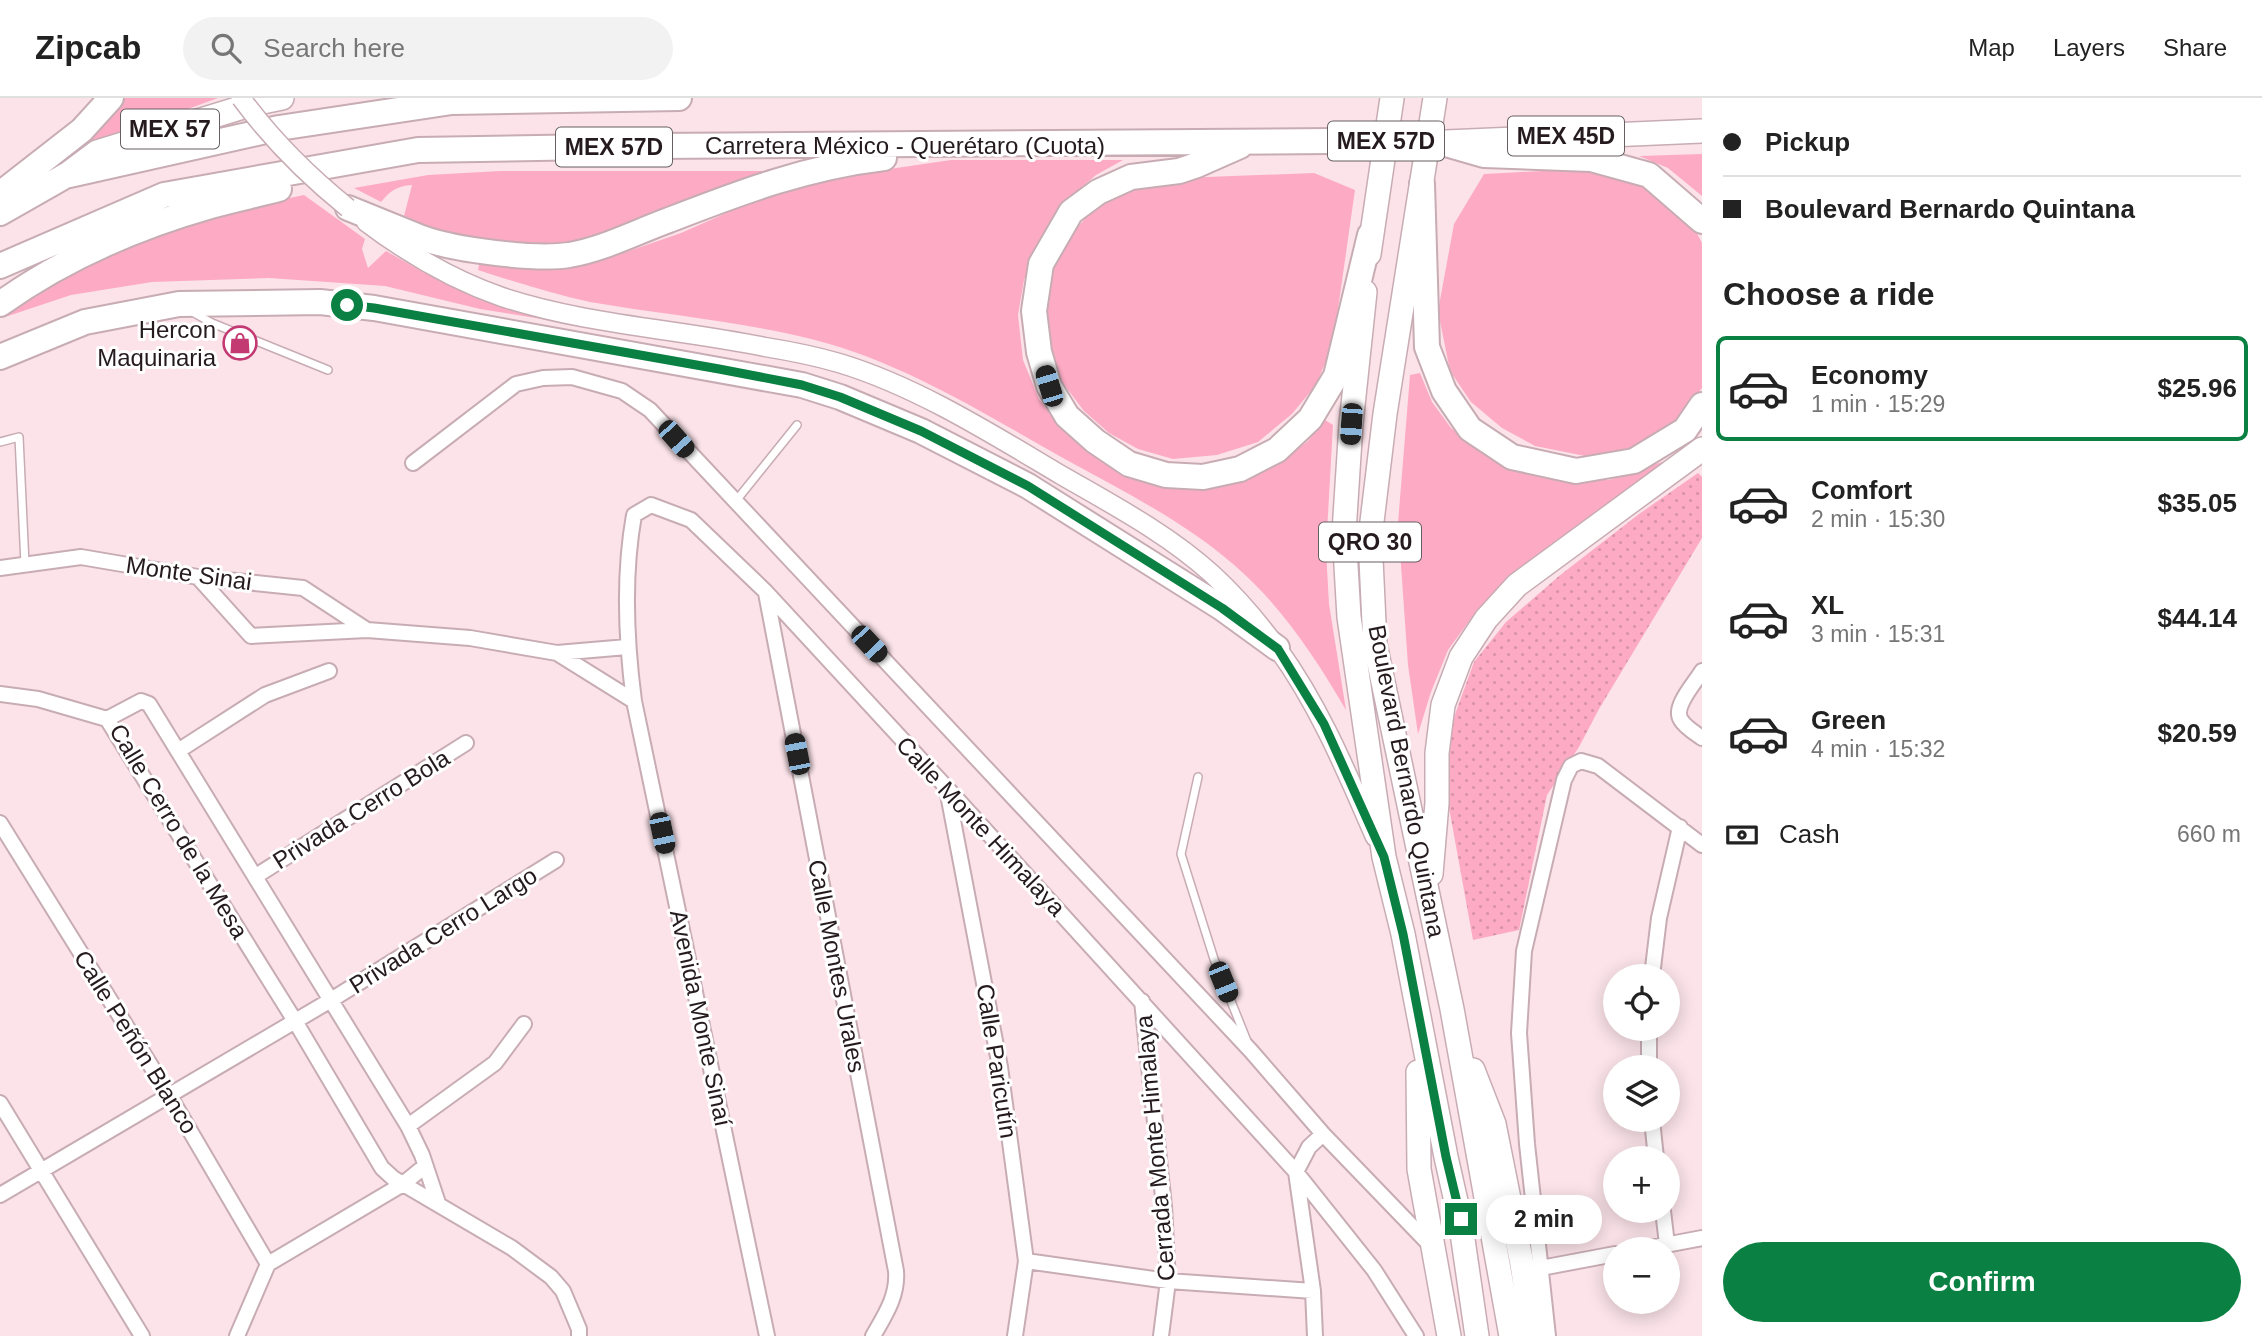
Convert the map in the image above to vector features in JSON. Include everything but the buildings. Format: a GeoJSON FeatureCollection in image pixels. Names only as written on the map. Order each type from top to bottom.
{"type":"FeatureCollection","features":[{"type":"Feature","properties":{"kind":"highway"},"geometry":{"type":"LineString","coordinates":[[0,194],[82,130],[111,98]]}},
{"type":"Feature","properties":{"kind":"highway","name":"MEX 57"},"geometry":{"type":"LineString","coordinates":[[65,176],[97,152],[253,104],[282,98]]}},
{"type":"Feature","properties":{"kind":"highway","name":"MEX 57D"},"geometry":{"type":"LineString","coordinates":[[0,213],[65,176],[279,128],[452,102],[679,98]]}},
{"type":"Feature","properties":{"kind":"highway","name":"Boulevard Bernardo Quintana"},"geometry":{"type":"LineString","coordinates":[[1392,98],[1370,235],[1351,424],[1344,531],[1349,617],[1384,857],[1403,934],[1446,1157],[1461,1219],[1477,1336]]}},
{"type":"Feature","properties":{"kind":"highway","name":"Boulevard Bernardo Quintana"},"geometry":{"type":"LineString","coordinates":[[1435,98],[1385,414],[1370,538],[1376,644],[1454,1019],[1511,1336]]}},
{"type":"Feature","properties":{"kind":"highway","name":"Carretera México - Querétaro (Cuota)"},"geometry":{"type":"LineString","coordinates":[[0,267],[164,195],[418,150],[767,145],[1439,142],[1702,131]]}},
{"type":"Feature","properties":{"kind":"highway"},"geometry":{"type":"LineString","coordinates":[[1248,142],[1198,165],[1179,171],[1131,177],[1098,192],[1071,212],[1041,264],[1034,311],[1039,352],[1049,386],[1068,416],[1095,441],[1129,464],[1166,475],[1203,477],[1240,469],[1277,450],[1310,419],[1336,376],[1370,235]]}},
{"type":"Feature","properties":{"kind":"highway"},"geometry":{"type":"LineString","coordinates":[[1439,142],[1484,155],[1591,159],[1649,175],[1702,221]]}},
{"type":"Feature","properties":{"kind":"highway"},"geometry":{"type":"LineString","coordinates":[[348,208],[390,232],[452,246],[524,255],[567,255],[605,246],[668,220],[804,172],[890,157],[947,152],[999,153],[1069,144]]}},
{"type":"Feature","properties":{"kind":"highway"},"geometry":{"type":"LineString","coordinates":[[0,304],[41,277],[126,236],[210,206],[291,186],[485,162],[656,158],[767,145]]}},
{"type":"Feature","properties":{"kind":"highway"},"geometry":{"type":"LineString","coordinates":[[1422,184],[1427,348],[1444,391],[1471,429],[1512,457],[1576,471],[1634,461],[1685,430],[1702,405]]}},
{"type":"Feature","properties":{"kind":"highway"},"geometry":{"type":"LineString","coordinates":[[0,357],[85,322],[179,304],[320,302],[374,308],[802,385],[840,397],[921,431],[1028,486],[1222,608],[1278,649]]}},
{"type":"Feature","properties":{"kind":"highway"},"geometry":{"type":"LineString","coordinates":[[1429,898],[1441,717],[1461,657],[1486,619],[1517,585],[1702,449]]}},
{"type":"Feature","properties":{"kind":"highway"},"geometry":{"type":"LineString","coordinates":[[1454,1019],[1494,1124],[1522,1264],[1533,1336]]}},
{"type":"Feature","properties":{"kind":"highway"},"geometry":{"type":"LineString","coordinates":[[1419,1023],[1419,1169],[1449,1336]]}},
{"type":"Feature","properties":{"kind":"street"},"geometry":{"type":"LineString","coordinates":[[241,98],[262,127],[293,161],[348,208]]}},
{"type":"Feature","properties":{"kind":"street"},"geometry":{"type":"LineString","coordinates":[[390,232],[449,274],[478,288],[523,303],[623,324],[763,346],[839,363],[897,385],[998,437],[1155,530],[1212,573],[1278,649],[1324,724],[1384,857]]}},
{"type":"Feature","properties":{"kind":"street"},"geometry":{"type":"LineString","coordinates":[[412,463],[516,384],[543,378],[572,377],[622,391],[650,410],[1251,1051],[1323,1134],[1432,1247]]}},
{"type":"Feature","properties":{"kind":"street","name":"Calle Monte Himalaya"},"geometry":{"type":"LineString","coordinates":[[634,701],[627,647],[629,541],[634,515],[650,505],[691,520],[765,591],[946,787],[1296,1172],[1374,1270],[1416,1336]]}},
{"type":"Feature","properties":{"kind":"street","name":"Monte Sinai"},"geometry":{"type":"LineString","coordinates":[[0,568],[81,557],[198,577],[303,588],[367,630]]}},
{"type":"Feature","properties":{"kind":"street","name":"Monte Sinai"},"geometry":{"type":"LineString","coordinates":[[198,577],[251,636],[367,630],[470,638],[557,653],[627,647]]}},
{"type":"Feature","properties":{"kind":"street","name":"Calle Montes Urales"},"geometry":{"type":"LineString","coordinates":[[765,591],[896,1271],[897,1286],[892,1301],[873,1336]]}},
{"type":"Feature","properties":{"kind":"street","name":"Monte Sinai"},"geometry":{"type":"LineString","coordinates":[[557,653],[634,701]]}},
{"type":"Feature","properties":{"kind":"street"},"geometry":{"type":"LineString","coordinates":[[178,751],[265,695],[329,671]]}},
{"type":"Feature","properties":{"kind":"street"},"geometry":{"type":"LineString","coordinates":[[1702,671],[1680,706],[1678,715],[1681,723],[1702,738]]}},
{"type":"Feature","properties":{"kind":"street"},"geometry":{"type":"LineString","coordinates":[[0,694],[38,699],[107,719]]}},
{"type":"Feature","properties":{"kind":"street","name":"Calle Cerro de la Mesa"},"geometry":{"type":"LineString","coordinates":[[438,1203],[422,1155],[408,1126],[149,704],[141,701],[107,719],[383,1168],[393,1178],[512,1248],[551,1277],[563,1291],[579,1329],[579,1336]]}},
{"type":"Feature","properties":{"kind":"street","name":"Avenida Monte Sinaí"},"geometry":{"type":"LineString","coordinates":[[634,701],[767,1336]]}},
{"type":"Feature","properties":{"kind":"street","name":"Privada Cerro Bola"},"geometry":{"type":"LineString","coordinates":[[256,876],[466,743]]}},
{"type":"Feature","properties":{"kind":"street"},"geometry":{"type":"LineString","coordinates":[[1548,1336],[1527,1144],[1519,1033],[1524,951],[1564,780],[1571,766],[1581,761],[1598,766],[1702,845]]}},
{"type":"Feature","properties":{"kind":"street","name":"Calle Paricutín"},"geometry":{"type":"LineString","coordinates":[[946,787],[1000,1067],[1026,1261],[1015,1336]]}},
{"type":"Feature","properties":{"kind":"street","name":"Calle Peñón Blanco"},"geometry":{"type":"LineString","coordinates":[[0,823],[169,1095],[268,1264]]}},
{"type":"Feature","properties":{"kind":"street"},"geometry":{"type":"LineString","coordinates":[[1653,964],[1659,918],[1680,827]]}},
{"type":"Feature","properties":{"kind":"street","name":"Privada Cerro Largo"},"geometry":{"type":"LineString","coordinates":[[0,1195],[331,1000],[556,860]]}},
{"type":"Feature","properties":{"kind":"street","name":"Cerrada Monte Himalaya"},"geometry":{"type":"LineString","coordinates":[[1142,1001],[1164,1206],[1168,1281],[1161,1336]]}},
{"type":"Feature","properties":{"kind":"street"},"geometry":{"type":"LineString","coordinates":[[408,1126],[495,1063],[524,1024]]}},
{"type":"Feature","properties":{"kind":"street"},"geometry":{"type":"LineString","coordinates":[[0,1103],[142,1336]]}},
{"type":"Feature","properties":{"kind":"street"},"geometry":{"type":"LineString","coordinates":[[1315,1336],[1313,1292],[1296,1172],[1309,1147],[1323,1134]]}},
{"type":"Feature","properties":{"kind":"street"},"geometry":{"type":"LineString","coordinates":[[237,1336],[268,1264],[403,1184],[425,1166]]}},
{"type":"Feature","properties":{"kind":"street"},"geometry":{"type":"LineString","coordinates":[[1680,1242],[1702,1238]]}},
{"type":"Feature","properties":{"kind":"street"},"geometry":{"type":"LineString","coordinates":[[1541,1268],[1603,1256]]}},
{"type":"Feature","properties":{"kind":"street"},"geometry":{"type":"LineString","coordinates":[[1026,1261],[1168,1281],[1313,1292]]}},
{"type":"Feature","properties":{"kind":"lane"},"geometry":{"type":"LineString","coordinates":[[179,304],[212,323],[328,370]]}},
{"type":"Feature","properties":{"kind":"lane"},"geometry":{"type":"LineString","coordinates":[[735,502],[797,425]]}},
{"type":"Feature","properties":{"kind":"lane"},"geometry":{"type":"LineString","coordinates":[[0,442],[19,437],[25,565]]}},
{"type":"Feature","properties":{"kind":"lane"},"geometry":{"type":"LineString","coordinates":[[1198,777],[1181,855],[1214,959],[1251,1051]]}},
{"type":"Feature","properties":{"kind":"shaded area"},"geometry":{"type":"Polygon","coordinates":[[[118,98],[218,98],[73,151],[118,98]]]}},
{"type":"Feature","properties":{"kind":"shaded area"},"geometry":{"type":"Polygon","coordinates":[[[1702,154],[1702,196],[1668,168],[1639,156],[1702,154]]]}},
{"type":"Feature","properties":{"kind":"shaded area"},"geometry":{"type":"Polygon","coordinates":[[[951,160],[1123,160],[1096,175],[1070,197],[1052,221],[1024,280],[1018,315],[1023,360],[1039,399],[1057,423],[1090,452],[1128,475],[1283,460],[1308,441],[1325,420],[1333,425],[1326,550],[1329,604],[1346,710],[1322,670],[1281,614],[1250,580],[1213,548],[1151,506],[942,391],[880,362],[815,340],[731,323],[590,302],[478,270],[480,261],[545,267],[603,260],[681,233],[758,199],[821,179],[951,160]]]}},
{"type":"Feature","properties":{"kind":"shaded area"},"geometry":{"type":"Polygon","coordinates":[[[1560,170],[1615,174],[1660,196],[1691,222],[1702,243],[1702,388],[1675,422],[1631,448],[1585,456],[1535,446],[1502,428],[1471,402],[1450,371],[1438,311],[1454,224],[1484,174],[1560,170]]]}},
{"type":"Feature","properties":{"kind":"shaded area"},"geometry":{"type":"Polygon","coordinates":[[[500,171],[783,171],[587,243],[544,247],[468,237],[404,216],[412,185],[394,190],[381,202],[354,188],[428,175],[500,171]]]}},
{"type":"Feature","properties":{"kind":"shaded area"},"geometry":{"type":"Polygon","coordinates":[[[1314,173],[1355,190],[1333,344],[1316,385],[1292,414],[1258,442],[1217,455],[1173,459],[1138,449],[1109,433],[1084,411],[1062,382],[1049,346],[1044,312],[1049,277],[1064,244],[1087,216],[1115,194],[1154,179],[1314,173]]]}},
{"type":"Feature","properties":{"kind":"shaded area"},"geometry":{"type":"Polygon","coordinates":[[[304,195],[365,239],[362,249],[368,268],[386,251],[423,272],[469,292],[591,327],[480,309],[385,286],[269,278],[152,282],[71,295],[2,318],[69,273],[142,237],[207,216],[304,195]]]}},
{"type":"Feature","properties":{"kind":"shaded area"},"geometry":{"type":"Polygon","coordinates":[[[1420,373],[1432,402],[1451,428],[1479,448],[1566,480],[1609,480],[1665,461],[1504,583],[1475,613],[1448,650],[1418,734],[1408,665],[1398,523],[1410,375],[1420,373]]]}},
{"type":"Feature","properties":{"kind":"shaded area"},"geometry":{"type":"Polygon","coordinates":[[[1698,473],[1702,477],[1702,538],[1579,747],[1547,795],[1519,930],[1473,940],[1446,791],[1453,720],[1474,662],[1506,622],[1559,576],[1639,514],[1698,473]]]}},
{"type":"Feature","properties":{"kind":"place","name":"Hercon Maquinaria"},"geometry":{"type":"Point","coordinates":[240,343]}},
{"type":"Feature","properties":{"kind":"route"},"geometry":{"type":"LineString","coordinates":[[347,305],[719,369],[802,385],[840,397],[921,431],[1028,486],[1222,608],[1278,649],[1324,724],[1384,857],[1403,934],[1427,1067],[1461,1219]]}}]}
